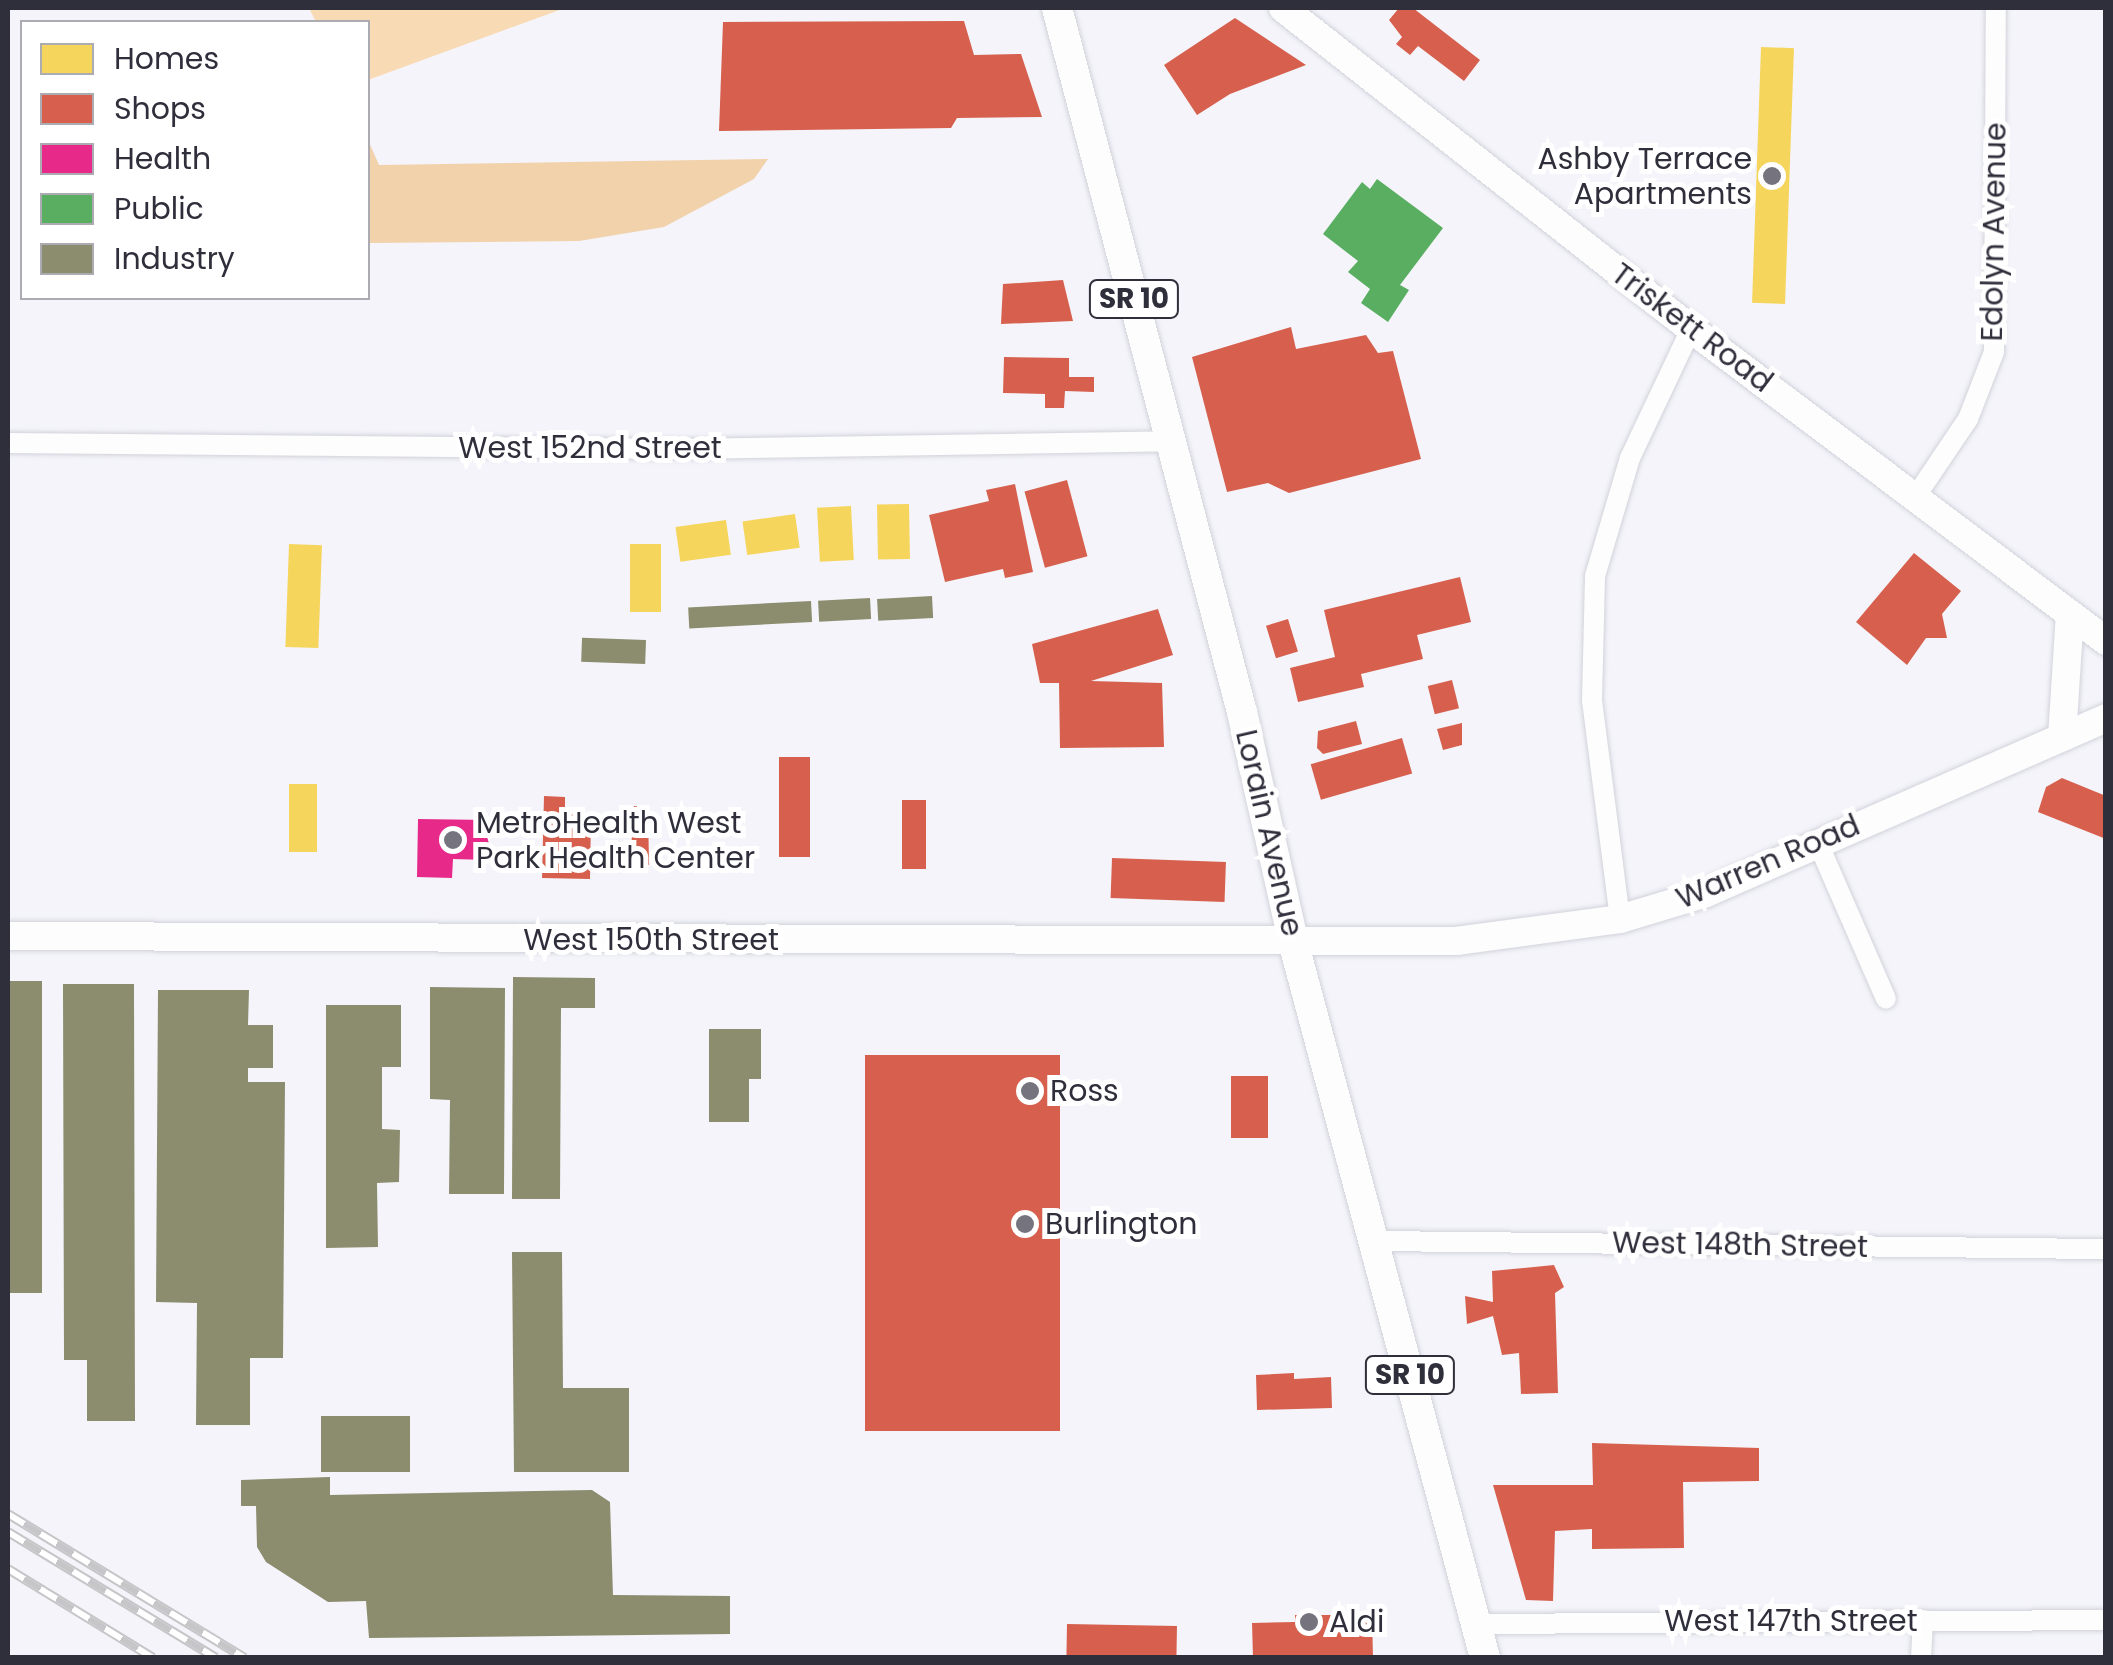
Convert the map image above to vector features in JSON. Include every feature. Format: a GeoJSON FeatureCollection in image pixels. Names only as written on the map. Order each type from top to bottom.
{"type":"FeatureCollection","features":[{"type":"Feature","properties":{"kind":"main road","name":"Lorain Avenue"},"geometry":{"type":"LineString","coordinates":[[1057,8],[1172,441],[1294,945],[1485,1658]]}},
{"type":"Feature","properties":{"kind":"main road","name":"Triskett Road"},"geometry":{"type":"LineString","coordinates":[[1288,9],[1691,329],[2106,641]]}},
{"type":"Feature","properties":{"kind":"main road"},"geometry":{"type":"LineString","coordinates":[[2062,737],[2070,614]]}},
{"type":"Feature","properties":{"kind":"main road","name":"Warren Road"},"geometry":{"type":"LineString","coordinates":[[1294,945],[1456,941],[1620,920],[1706,894],[1818,841],[2106,718]]}},
{"type":"Feature","properties":{"kind":"main road","name":"West 150th Street"},"geometry":{"type":"LineString","coordinates":[[8,936],[1294,945]]}},
{"type":"Feature","properties":{"kind":"street","name":"Edolyn Avenue"},"geometry":{"type":"LineString","coordinates":[[1916,496],[1968,419],[1994,352],[1996,8]]}},
{"type":"Feature","properties":{"kind":"street"},"geometry":{"type":"LineString","coordinates":[[1620,920],[1592,700],[1596,576],[1630,458],[1691,329]]}},
{"type":"Feature","properties":{"kind":"street","name":"West 152nd Street"},"geometry":{"type":"LineString","coordinates":[[8,443],[684,449],[1172,441]]}},
{"type":"Feature","properties":{"kind":"street"},"geometry":{"type":"LineString","coordinates":[[1818,841],[1886,999]]}},
{"type":"Feature","properties":{"kind":"street","name":"West 148th Street"},"geometry":{"type":"LineString","coordinates":[[1374,1241],[2106,1249]]}},
{"type":"Feature","properties":{"kind":"street"},"geometry":{"type":"LineString","coordinates":[[1922,1658],[1924,1620]]}},
{"type":"Feature","properties":{"kind":"street","name":"West 147th Street"},"geometry":{"type":"LineString","coordinates":[[1476,1624],[2106,1620]]}},
{"type":"Feature","properties":{"kind":"shaded area"},"geometry":{"type":"Polygon","coordinates":[[[309,8],[565,8],[370,79],[370,20],[315,20],[309,8]]]}},
{"type":"Feature","properties":{"kind":"shaded area"},"geometry":{"type":"Polygon","coordinates":[[[370,145],[379,165],[768,159],[754,179],[664,227],[579,241],[370,243],[370,145]]]}},
{"type":"Feature","properties":{"kind":"building: Homes","name":"Ashby Terrace Apartments"},"geometry":{"type":"Polygon","coordinates":[[[1761,47],[1794,48],[1785,304],[1752,303],[1761,47]]]}},
{"type":"Feature","properties":{"kind":"building: Homes"},"geometry":{"type":"Polygon","coordinates":[[[909,504],[910,559],[878,560],[877,505],[909,504]]]}},
{"type":"Feature","properties":{"kind":"building: Homes"},"geometry":{"type":"Polygon","coordinates":[[[851,506],[854,560],[820,562],[817,508],[851,506]]]}},
{"type":"Feature","properties":{"kind":"building: Homes"},"geometry":{"type":"Polygon","coordinates":[[[795,514],[800,548],[747,555],[743,521],[795,514]]]}},
{"type":"Feature","properties":{"kind":"building: Homes"},"geometry":{"type":"Polygon","coordinates":[[[726,520],[731,555],[680,562],[675,527],[726,520]]]}},
{"type":"Feature","properties":{"kind":"building: Homes"},"geometry":{"type":"Polygon","coordinates":[[[289,544],[322,545],[318,648],[285,647],[289,544]]]}},
{"type":"Feature","properties":{"kind":"building: Homes"},"geometry":{"type":"Polygon","coordinates":[[[630,544],[661,544],[661,612],[630,612],[630,544]]]}},
{"type":"Feature","properties":{"kind":"building: Homes"},"geometry":{"type":"Polygon","coordinates":[[[289,784],[317,784],[317,852],[289,852],[289,784]]]}},
{"type":"Feature","properties":{"kind":"building: Shops"},"geometry":{"type":"Polygon","coordinates":[[[1399,8],[1413,8],[1480,60],[1464,81],[1418,46],[1410,55],[1396,44],[1402,37],[1389,20],[1399,8]]]}},
{"type":"Feature","properties":{"kind":"building: Shops"},"geometry":{"type":"Polygon","coordinates":[[[1235,18],[1306,65],[1230,94],[1197,115],[1164,65],[1235,18]]]}},
{"type":"Feature","properties":{"kind":"building: Shops"},"geometry":{"type":"Polygon","coordinates":[[[964,21],[974,55],[1021,54],[1042,117],[957,118],[951,128],[719,131],[723,22],[964,21]]]}},
{"type":"Feature","properties":{"kind":"building: Shops"},"geometry":{"type":"Polygon","coordinates":[[[1063,280],[1073,321],[1001,324],[1003,284],[1063,280]]]}},
{"type":"Feature","properties":{"kind":"building: Shops"},"geometry":{"type":"Polygon","coordinates":[[[1291,327],[1296,349],[1366,335],[1378,353],[1393,351],[1421,459],[1289,493],[1268,483],[1227,492],[1192,357],[1291,327]]]}},
{"type":"Feature","properties":{"kind":"building: Shops"},"geometry":{"type":"Polygon","coordinates":[[[1004,357],[1069,358],[1069,377],[1094,377],[1094,392],[1065,391],[1064,408],[1045,408],[1045,394],[1003,393],[1004,357]]]}},
{"type":"Feature","properties":{"kind":"building: Shops"},"geometry":{"type":"Polygon","coordinates":[[[1067,480],[1087,556],[1045,568],[1024,491],[1067,480]]]}},
{"type":"Feature","properties":{"kind":"building: Shops"},"geometry":{"type":"Polygon","coordinates":[[[1015,484],[1033,572],[1005,578],[1003,569],[945,582],[929,515],[989,501],[986,490],[1015,484]]]}},
{"type":"Feature","properties":{"kind":"building: Shops"},"geometry":{"type":"Polygon","coordinates":[[[1914,553],[1961,591],[1942,614],[1947,638],[1926,638],[1907,665],[1856,622],[1914,553]]]}},
{"type":"Feature","properties":{"kind":"building: Shops"},"geometry":{"type":"Polygon","coordinates":[[[1460,577],[1471,622],[1417,635],[1423,659],[1361,674],[1364,687],[1298,702],[1290,668],[1335,657],[1324,610],[1460,577]]]}},
{"type":"Feature","properties":{"kind":"building: Shops"},"geometry":{"type":"Polygon","coordinates":[[[1158,609],[1173,655],[1091,681],[1162,683],[1164,747],[1060,748],[1059,683],[1040,683],[1032,644],[1158,609]]]}},
{"type":"Feature","properties":{"kind":"building: Shops"},"geometry":{"type":"Polygon","coordinates":[[[1288,619],[1298,652],[1276,658],[1266,626],[1288,619]]]}},
{"type":"Feature","properties":{"kind":"building: Shops"},"geometry":{"type":"Polygon","coordinates":[[[1452,680],[1459,708],[1435,714],[1428,686],[1452,680]]]}},
{"type":"Feature","properties":{"kind":"building: Shops"},"geometry":{"type":"Polygon","coordinates":[[[1356,721],[1362,744],[1323,754],[1317,748],[1318,731],[1356,721]]]}},
{"type":"Feature","properties":{"kind":"building: Shops"},"geometry":{"type":"Polygon","coordinates":[[[1462,723],[1462,745],[1443,750],[1437,729],[1462,723]]]}},
{"type":"Feature","properties":{"kind":"building: Shops"},"geometry":{"type":"Polygon","coordinates":[[[1402,738],[1412,774],[1321,800],[1311,764],[1402,738]]]}},
{"type":"Feature","properties":{"kind":"building: Shops"},"geometry":{"type":"Polygon","coordinates":[[[779,757],[810,757],[810,857],[779,857],[779,757]]]}},
{"type":"Feature","properties":{"kind":"building: Shops"},"geometry":{"type":"Polygon","coordinates":[[[2062,778],[2106,796],[2106,839],[2038,812],[2046,787],[2062,778]]]}},
{"type":"Feature","properties":{"kind":"building: Shops"},"geometry":{"type":"Polygon","coordinates":[[[544,796],[565,797],[565,814],[591,815],[590,879],[542,878],[544,796]]]}},
{"type":"Feature","properties":{"kind":"building: Shops"},"geometry":{"type":"Polygon","coordinates":[[[902,800],[926,800],[926,869],[902,869],[902,800]]]}},
{"type":"Feature","properties":{"kind":"building: Shops"},"geometry":{"type":"Polygon","coordinates":[[[634,806],[648,808],[649,865],[630,863],[634,806]]]}},
{"type":"Feature","properties":{"kind":"building: Shops"},"geometry":{"type":"Polygon","coordinates":[[[1112,858],[1226,862],[1225,902],[1111,898],[1112,858]]]}},
{"type":"Feature","properties":{"kind":"building: Shops"},"geometry":{"type":"Polygon","coordinates":[[[865,1055],[1060,1055],[1060,1431],[865,1431],[865,1055]]]}},
{"type":"Feature","properties":{"kind":"building: Shops"},"geometry":{"type":"Polygon","coordinates":[[[1231,1076],[1268,1076],[1268,1138],[1231,1138],[1231,1076]]]}},
{"type":"Feature","properties":{"kind":"building: Shops"},"geometry":{"type":"Polygon","coordinates":[[[1554,1265],[1564,1287],[1555,1293],[1558,1393],[1521,1394],[1519,1353],[1502,1355],[1493,1316],[1467,1324],[1465,1296],[1493,1302],[1492,1271],[1554,1265]]]}},
{"type":"Feature","properties":{"kind":"building: Shops"},"geometry":{"type":"Polygon","coordinates":[[[1294,1373],[1294,1379],[1331,1377],[1332,1408],[1257,1410],[1256,1375],[1294,1373]]]}},
{"type":"Feature","properties":{"kind":"building: Shops"},"geometry":{"type":"Polygon","coordinates":[[[1592,1443],[1759,1448],[1759,1481],[1683,1482],[1684,1548],[1592,1549],[1592,1529],[1555,1531],[1553,1601],[1526,1600],[1493,1485],[1593,1485],[1592,1443]]]}},
{"type":"Feature","properties":{"kind":"building: Shops"},"geometry":{"type":"Polygon","coordinates":[[[1295,1615],[1372,1615],[1373,1658],[1253,1658],[1252,1623],[1295,1622],[1295,1615]]]}},
{"type":"Feature","properties":{"kind":"building: Shops"},"geometry":{"type":"Polygon","coordinates":[[[1067,1624],[1177,1626],[1176,1658],[1066,1658],[1067,1624]]]}},
{"type":"Feature","properties":{"kind":"building: Health","name":"MetroHealth West Park Health Center"},"geometry":{"type":"Polygon","coordinates":[[[418,819],[489,820],[488,860],[453,859],[452,878],[417,877],[418,819]]]}},
{"type":"Feature","properties":{"kind":"building: Public"},"geometry":{"type":"Polygon","coordinates":[[[1377,179],[1443,228],[1400,285],[1409,290],[1388,322],[1361,303],[1370,289],[1348,272],[1358,261],[1323,234],[1362,182],[1370,189],[1377,179]]]}},
{"type":"Feature","properties":{"kind":"building: Industry"},"geometry":{"type":"Polygon","coordinates":[[[932,596],[933,618],[878,621],[877,599],[932,596]]]}},
{"type":"Feature","properties":{"kind":"building: Industry"},"geometry":{"type":"Polygon","coordinates":[[[870,598],[871,619],[819,622],[818,601],[870,598]]]}},
{"type":"Feature","properties":{"kind":"building: Industry"},"geometry":{"type":"Polygon","coordinates":[[[811,601],[812,622],[689,628],[688,607],[811,601]]]}},
{"type":"Feature","properties":{"kind":"building: Industry"},"geometry":{"type":"Polygon","coordinates":[[[582,638],[646,640],[645,664],[581,662],[582,638]]]}},
{"type":"Feature","properties":{"kind":"building: Industry"},"geometry":{"type":"Polygon","coordinates":[[[513,977],[595,978],[595,1008],[561,1008],[560,1199],[512,1199],[513,977]]]}},
{"type":"Feature","properties":{"kind":"building: Industry"},"geometry":{"type":"Polygon","coordinates":[[[8,981],[42,981],[42,1293],[8,1293],[8,981]]]}},
{"type":"Feature","properties":{"kind":"building: Industry"},"geometry":{"type":"Polygon","coordinates":[[[63,984],[134,984],[135,1421],[87,1421],[87,1360],[64,1360],[63,984]]]}},
{"type":"Feature","properties":{"kind":"building: Industry"},"geometry":{"type":"Polygon","coordinates":[[[430,987],[505,988],[504,1194],[449,1194],[450,1100],[430,1099],[430,987]]]}},
{"type":"Feature","properties":{"kind":"building: Industry"},"geometry":{"type":"Polygon","coordinates":[[[158,990],[249,990],[248,1025],[273,1025],[273,1068],[248,1068],[248,1082],[285,1082],[283,1358],[250,1358],[250,1425],[196,1425],[197,1303],[156,1302],[158,990]]]}},
{"type":"Feature","properties":{"kind":"building: Industry"},"geometry":{"type":"Polygon","coordinates":[[[326,1005],[401,1005],[401,1067],[382,1067],[382,1129],[400,1130],[399,1182],[377,1183],[378,1247],[326,1248],[326,1005]]]}},
{"type":"Feature","properties":{"kind":"building: Industry"},"geometry":{"type":"Polygon","coordinates":[[[709,1029],[761,1029],[761,1079],[749,1079],[749,1122],[709,1122],[709,1029]]]}},
{"type":"Feature","properties":{"kind":"building: Industry"},"geometry":{"type":"Polygon","coordinates":[[[512,1252],[562,1252],[563,1388],[629,1388],[629,1472],[514,1472],[512,1252]]]}},
{"type":"Feature","properties":{"kind":"building: Industry"},"geometry":{"type":"Polygon","coordinates":[[[321,1416],[410,1416],[410,1472],[321,1472],[321,1416]]]}},
{"type":"Feature","properties":{"kind":"building: Industry"},"geometry":{"type":"Polygon","coordinates":[[[330,1477],[330,1495],[592,1490],[610,1502],[613,1595],[730,1596],[730,1634],[369,1638],[366,1601],[328,1602],[266,1562],[257,1547],[256,1506],[241,1506],[241,1480],[330,1477]]]}},
{"type":"Feature","properties":{"kind":"railway"},"geometry":{"type":"LineString","coordinates":[[8,1514],[245,1658]]}},
{"type":"Feature","properties":{"kind":"railway"},"geometry":{"type":"LineString","coordinates":[[8,1532],[216,1658]]}},
{"type":"Feature","properties":{"kind":"railway"},"geometry":{"type":"LineString","coordinates":[[8,1569],[153,1658]]}},
{"type":"Feature","properties":{"kind":"place","name":"Ashby Terrace Apartments"},"geometry":{"type":"Point","coordinates":[1772,176]}},
{"type":"Feature","properties":{"kind":"place","name":"MetroHealth West Park Health Center"},"geometry":{"type":"Point","coordinates":[453,840]}},
{"type":"Feature","properties":{"kind":"place","name":"Ross"},"geometry":{"type":"Point","coordinates":[1030,1091]}},
{"type":"Feature","properties":{"kind":"place","name":"Burlington"},"geometry":{"type":"Point","coordinates":[1025,1224]}},
{"type":"Feature","properties":{"kind":"place","name":"Aldi"},"geometry":{"type":"Point","coordinates":[1309,1622]}}]}
